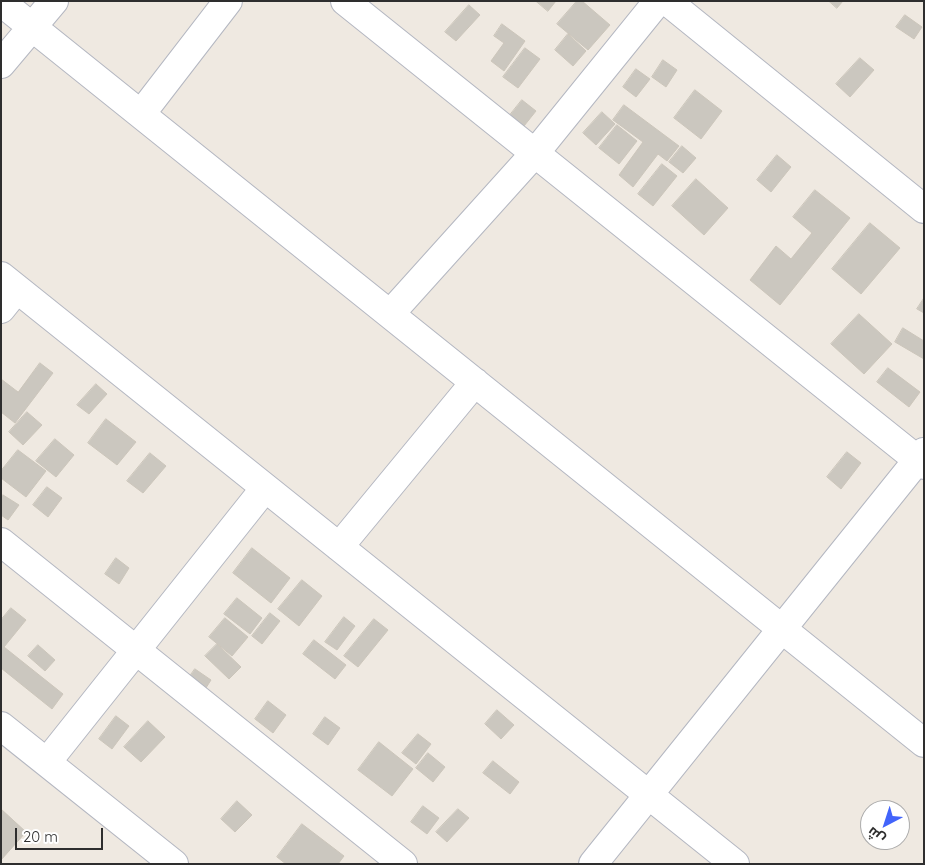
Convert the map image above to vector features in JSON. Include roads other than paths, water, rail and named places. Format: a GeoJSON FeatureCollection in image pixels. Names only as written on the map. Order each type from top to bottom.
{"type":"FeatureCollection","features":[{"type":"Feature","properties":{"kind":"street"},"geometry":{"type":"LineString","coordinates":[[1,64],[54,1]]}},
{"type":"Feature","properties":{"kind":"street"},"geometry":{"type":"LineString","coordinates":[[141,114],[228,1]]}},
{"type":"Feature","properties":{"kind":"street"},"geometry":{"type":"LineString","coordinates":[[346,1],[922,459],[782,628],[593,864]]}},
{"type":"Feature","properties":{"kind":"street"},"geometry":{"type":"LineString","coordinates":[[390,314],[535,153],[658,1]]}},
{"type":"Feature","properties":{"kind":"street"},"geometry":{"type":"LineString","coordinates":[[667,1],[924,209]]}},
{"type":"Feature","properties":{"kind":"street"},"geometry":{"type":"LineString","coordinates":[[1,2],[924,743]]}},
{"type":"Feature","properties":{"kind":"street"},"geometry":{"type":"LineString","coordinates":[[7,291],[265,488],[735,864]]}},
{"type":"Feature","properties":{"kind":"street"},"geometry":{"type":"LineString","coordinates":[[338,546],[475,382]]}},
{"type":"Feature","properties":{"kind":"street"},"geometry":{"type":"LineString","coordinates":[[47,762],[265,488]]}},
{"type":"Feature","properties":{"kind":"street"},"geometry":{"type":"LineString","coordinates":[[1,542],[403,864]]}},
{"type":"Feature","properties":{"kind":"street"},"geometry":{"type":"LineString","coordinates":[[1,726],[174,864]]}}]}
